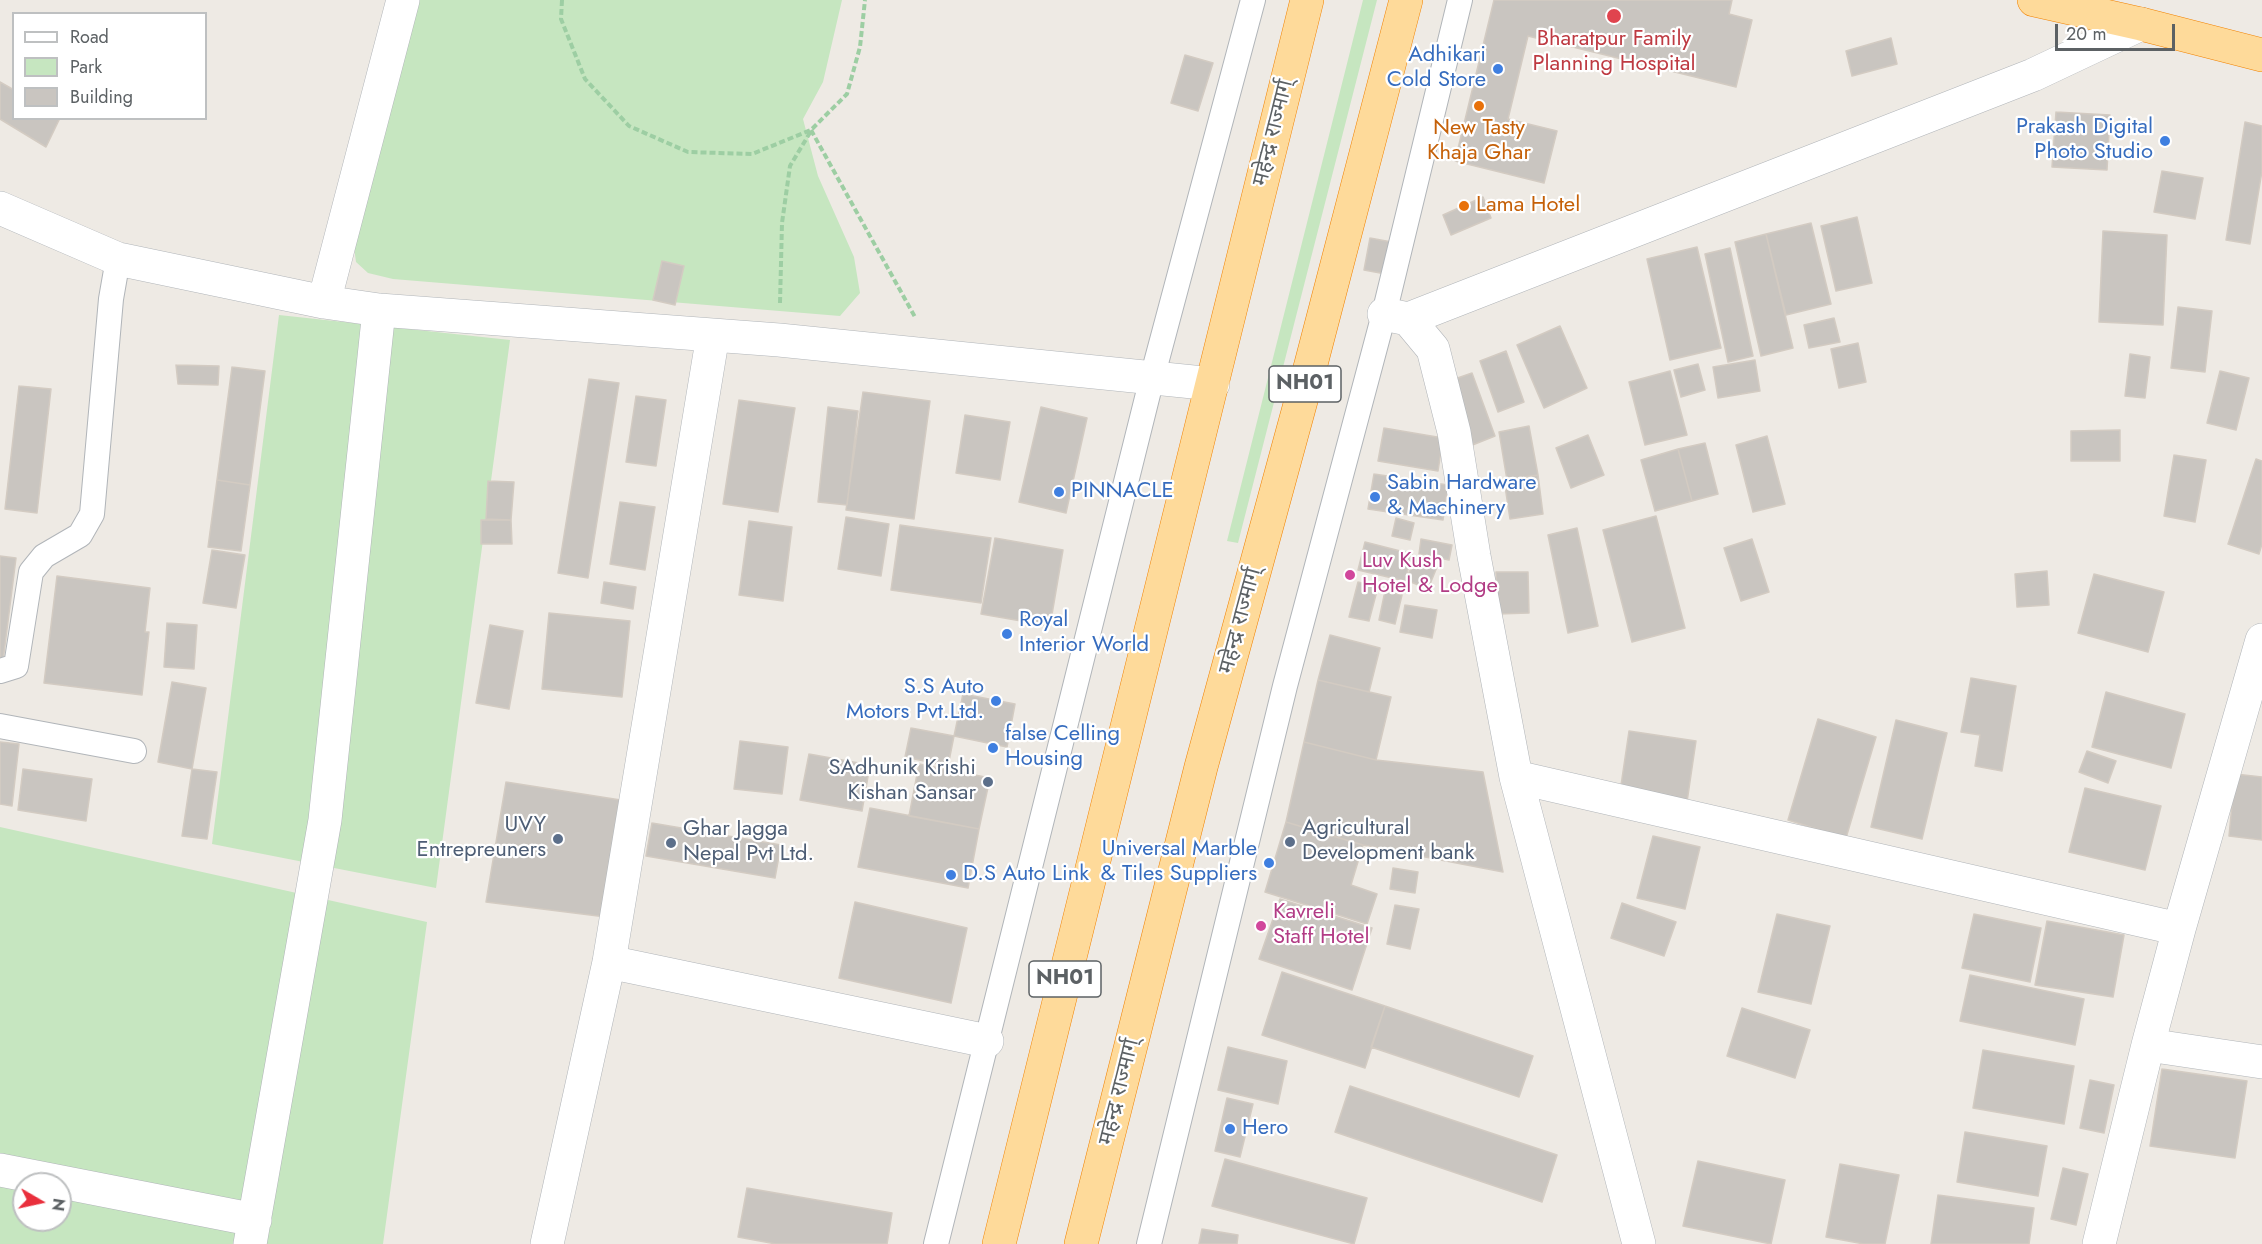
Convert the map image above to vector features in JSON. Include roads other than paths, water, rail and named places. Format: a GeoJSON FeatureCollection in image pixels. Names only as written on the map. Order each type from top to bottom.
{"type":"FeatureCollection","features":[{"type":"Feature","properties":{"kind":"highway","name":"महेन्द्र राज्मार्ग्"},"geometry":{"type":"LineString","coordinates":[[999,1244],[1307,0]]}},
{"type":"Feature","properties":{"kind":"highway","name":"महेन्द्र राज्मार्ग्"},"geometry":{"type":"LineString","coordinates":[[1081,1244],[1201,767],[1311,364],[1406,0]]}},
{"type":"Feature","properties":{"kind":"highway"},"geometry":{"type":"LineString","coordinates":[[2034,0],[2141,24],[2262,56]]}},
{"type":"Feature","properties":{"kind":"street"},"geometry":{"type":"LineString","coordinates":[[324,302],[403,0]]}},
{"type":"Feature","properties":{"kind":"street"},"geometry":{"type":"LineString","coordinates":[[1640,1244],[1516,777],[1474,556],[1454,432],[1433,349],[1396,316],[2033,75],[2141,24]]}},
{"type":"Feature","properties":{"kind":"street"},"geometry":{"type":"LineString","coordinates":[[0,208],[118,259],[324,302],[379,310],[779,340],[1213,384]]}},
{"type":"Feature","properties":{"kind":"street"},"geometry":{"type":"LineString","coordinates":[[0,1170],[253,1232],[325,820],[379,310]]}},
{"type":"Feature","properties":{"kind":"street"},"geometry":{"type":"LineString","coordinates":[[547,1244],[609,963],[713,335]]}},
{"type":"Feature","properties":{"kind":"street"},"geometry":{"type":"LineString","coordinates":[[2099,1244],[2179,928],[2262,640]]}},
{"type":"Feature","properties":{"kind":"street"},"geometry":{"type":"LineString","coordinates":[[1516,777],[2179,928]]}},
{"type":"Feature","properties":{"kind":"street"},"geometry":{"type":"LineString","coordinates":[[609,963],[987,1041]]}},
{"type":"Feature","properties":{"kind":"street"},"geometry":{"type":"LineString","coordinates":[[2148,1045],[2262,1062]]}},
{"type":"Feature","properties":{"kind":"lane"},"geometry":{"type":"LineString","coordinates":[[936,1244],[1152,378],[1253,0]]}},
{"type":"Feature","properties":{"kind":"lane"},"geometry":{"type":"LineString","coordinates":[[1149,1244],[1285,686],[1396,316],[1460,0]]}},
{"type":"Feature","properties":{"kind":"lane"},"geometry":{"type":"LineString","coordinates":[[0,671],[16,666],[31,572],[44,556],[80,535],[92,514],[111,299],[118,259]]}},
{"type":"Feature","properties":{"kind":"lane"},"geometry":{"type":"LineString","coordinates":[[0,726],[134,751]]}},
{"type":"Feature","properties":{"kind":"place","name":"Bharatpur Family Planning Hospital"},"geometry":{"type":"Point","coordinates":[1614,16]}},
{"type":"Feature","properties":{"kind":"place","name":"Adhikari Cold Store"},"geometry":{"type":"Point","coordinates":[1498,69]}},
{"type":"Feature","properties":{"kind":"place","name":"New Tasty Khaja Ghar"},"geometry":{"type":"Point","coordinates":[1479,106]}},
{"type":"Feature","properties":{"kind":"place","name":"Prakash Digital Photo Studio"},"geometry":{"type":"Point","coordinates":[2165,141]}},
{"type":"Feature","properties":{"kind":"place","name":"Lama Hotel"},"geometry":{"type":"Point","coordinates":[1464,206]}},
{"type":"Feature","properties":{"kind":"place","name":"PINNACLE"},"geometry":{"type":"Point","coordinates":[1059,492]}},
{"type":"Feature","properties":{"kind":"place","name":"Sabin Hardware & Machinery"},"geometry":{"type":"Point","coordinates":[1375,497]}},
{"type":"Feature","properties":{"kind":"place","name":"Luv Kush Hotel & Lodge"},"geometry":{"type":"Point","coordinates":[1350,575]}},
{"type":"Feature","properties":{"kind":"place","name":"Royal Interior World"},"geometry":{"type":"Point","coordinates":[1007,634]}},
{"type":"Feature","properties":{"kind":"place","name":"S.S Auto Motors Pvt.Ltd."},"geometry":{"type":"Point","coordinates":[996,701]}},
{"type":"Feature","properties":{"kind":"place","name":"false Celling Housing"},"geometry":{"type":"Point","coordinates":[993,748]}},
{"type":"Feature","properties":{"kind":"place","name":"SAdhunik Krishi Kishan Sansar"},"geometry":{"type":"Point","coordinates":[988,782]}},
{"type":"Feature","properties":{"kind":"place","name":"UVY Entrepreuners"},"geometry":{"type":"Point","coordinates":[558,839]}},
{"type":"Feature","properties":{"kind":"place","name":"Agricultural Development bank"},"geometry":{"type":"Point","coordinates":[1290,842]}},
{"type":"Feature","properties":{"kind":"place","name":"Ghar Jagga Nepal Pvt Ltd."},"geometry":{"type":"Point","coordinates":[671,843]}},
{"type":"Feature","properties":{"kind":"place","name":"Universal Marble & Tiles Suppliers"},"geometry":{"type":"Point","coordinates":[1269,863]}},
{"type":"Feature","properties":{"kind":"place","name":"D.S Auto Link"},"geometry":{"type":"Point","coordinates":[951,875]}},
{"type":"Feature","properties":{"kind":"place","name":"Kavreli Staff Hotel"},"geometry":{"type":"Point","coordinates":[1261,926]}},
{"type":"Feature","properties":{"kind":"place","name":"Hero"},"geometry":{"type":"Point","coordinates":[1230,1129]}}]}
